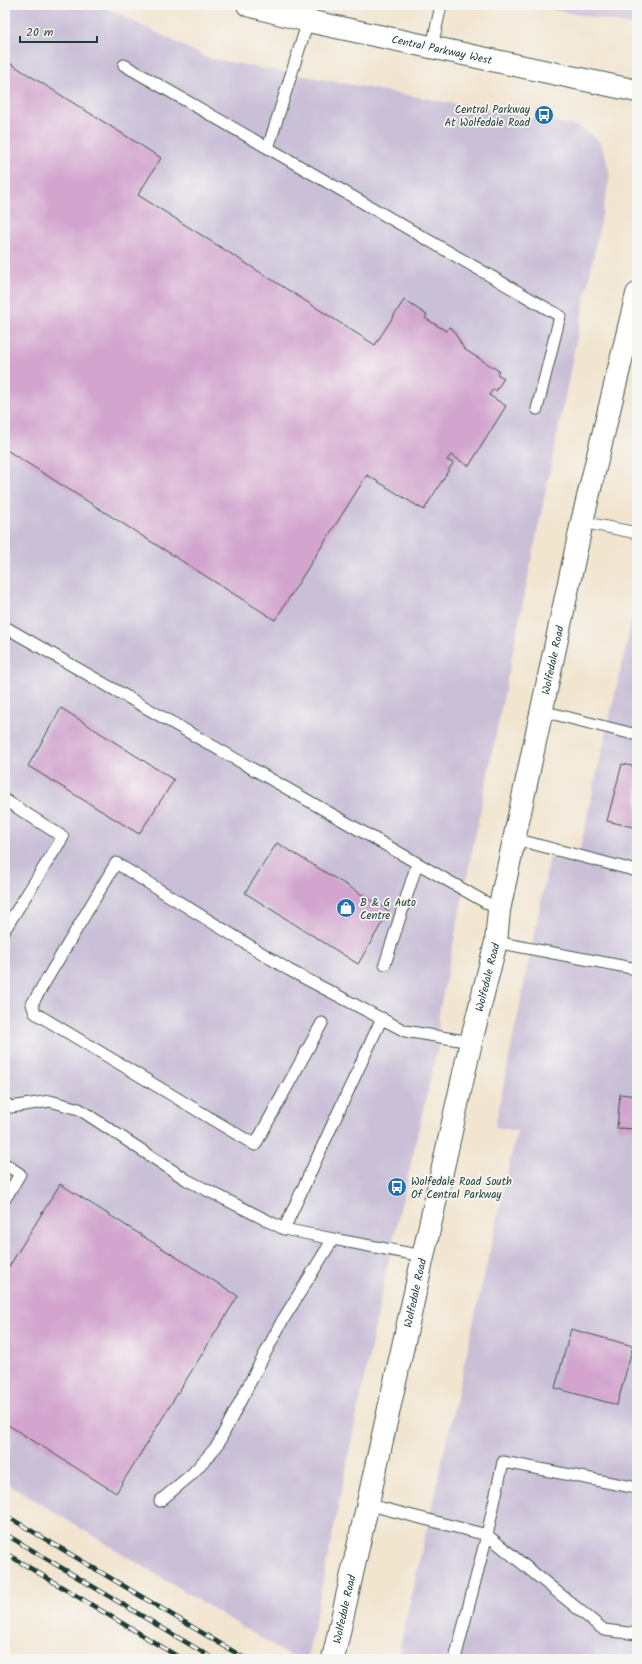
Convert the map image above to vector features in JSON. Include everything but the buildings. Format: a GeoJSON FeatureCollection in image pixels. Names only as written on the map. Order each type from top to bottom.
{"type":"FeatureCollection","features":[{"type":"Feature","properties":{"kind":"street","name":"Central Parkway West"},"geometry":{"type":"LineString","coordinates":[[248,5],[308,20],[637,92]]}},
{"type":"Feature","properties":{"kind":"street","name":"Wolfedale Road"},"geometry":{"type":"LineString","coordinates":[[333,1659],[366,1504],[471,1042],[496,942],[499,910],[582,522],[637,294]]}},
{"type":"Feature","properties":{"kind":"lane"},"geometry":{"type":"LineString","coordinates":[[432,47],[441,5]]}},
{"type":"Feature","properties":{"kind":"lane"},"geometry":{"type":"LineString","coordinates":[[268,148],[308,20]]}},
{"type":"Feature","properties":{"kind":"lane"},"geometry":{"type":"LineString","coordinates":[[124,64],[560,316],[537,409]]}},
{"type":"Feature","properties":{"kind":"lane"},"geometry":{"type":"LineString","coordinates":[[582,522],[637,533]]}},
{"type":"Feature","properties":{"kind":"lane"},"geometry":{"type":"LineString","coordinates":[[5,627],[499,910]]}},
{"type":"Feature","properties":{"kind":"lane"},"geometry":{"type":"LineString","coordinates":[[542,711],[637,735]]}},
{"type":"Feature","properties":{"kind":"lane"},"geometry":{"type":"LineString","coordinates":[[5,800],[63,838],[5,929]]}},
{"type":"Feature","properties":{"kind":"lane"},"geometry":{"type":"LineString","coordinates":[[515,839],[637,871]]}},
{"type":"Feature","properties":{"kind":"lane"},"geometry":{"type":"LineString","coordinates":[[322,1023],[255,1145],[35,1013],[32,1004],[116,863],[289,970],[405,1031],[471,1042]]}},
{"type":"Feature","properties":{"kind":"lane"},"geometry":{"type":"LineString","coordinates":[[385,964],[417,864]]}},
{"type":"Feature","properties":{"kind":"lane"},"geometry":{"type":"LineString","coordinates":[[496,942],[637,968]]}},
{"type":"Feature","properties":{"kind":"lane"},"geometry":{"type":"LineString","coordinates":[[284,1230],[382,1018]]}},
{"type":"Feature","properties":{"kind":"lane"},"geometry":{"type":"LineString","coordinates":[[5,1103],[11,1107],[50,1100],[79,1109],[187,1180],[284,1230],[423,1256]]}},
{"type":"Feature","properties":{"kind":"lane"},"geometry":{"type":"LineString","coordinates":[[5,1164],[20,1174],[5,1199]]}},
{"type":"Feature","properties":{"kind":"lane"},"geometry":{"type":"LineString","coordinates":[[160,1501],[192,1474],[217,1446],[281,1323],[333,1239]]}},
{"type":"Feature","properties":{"kind":"lane"},"geometry":{"type":"LineString","coordinates":[[455,1659],[487,1535],[503,1462],[637,1488]]}},
{"type":"Feature","properties":{"kind":"lane"},"geometry":{"type":"LineString","coordinates":[[366,1504],[487,1535],[604,1630],[637,1634]]}},
{"type":"Feature","properties":{"kind":"shaded area"},"geometry":{"type":"Polygon","coordinates":[[[5,5],[100,5],[208,58],[579,127],[599,141],[606,157],[610,176],[438,1018],[440,1038],[391,1249],[307,1659],[297,1655],[295,1659],[5,1482],[5,5]]]}},
{"type":"Feature","properties":{"kind":"shaded area"},"geometry":{"type":"Polygon","coordinates":[[[529,5],[637,5],[637,26],[529,5]]]}},
{"type":"Feature","properties":{"kind":"shaded area"},"geometry":{"type":"Polygon","coordinates":[[[637,597],[637,1659],[397,1659],[517,1131],[495,1127],[550,857],[577,862],[637,597]]]}},
{"type":"Feature","properties":{"kind":"railway"},"geometry":{"type":"LineString","coordinates":[[5,1515],[246,1659]]}},
{"type":"Feature","properties":{"kind":"railway"},"geometry":{"type":"LineString","coordinates":[[5,1534],[214,1659]]}},
{"type":"Feature","properties":{"kind":"railway"},"geometry":{"type":"LineString","coordinates":[[5,1553],[182,1659]]}},
{"type":"Feature","properties":{"kind":"place","name":"Central Parkway At Wolfedale Road"},"geometry":{"type":"Point","coordinates":[544,115]}},
{"type":"Feature","properties":{"kind":"place","name":"B & G Auto Centre"},"geometry":{"type":"Point","coordinates":[346,908]}},
{"type":"Feature","properties":{"kind":"place","name":"Wolfedale Road South Of Central Parkway"},"geometry":{"type":"Point","coordinates":[397,1187]}}]}
